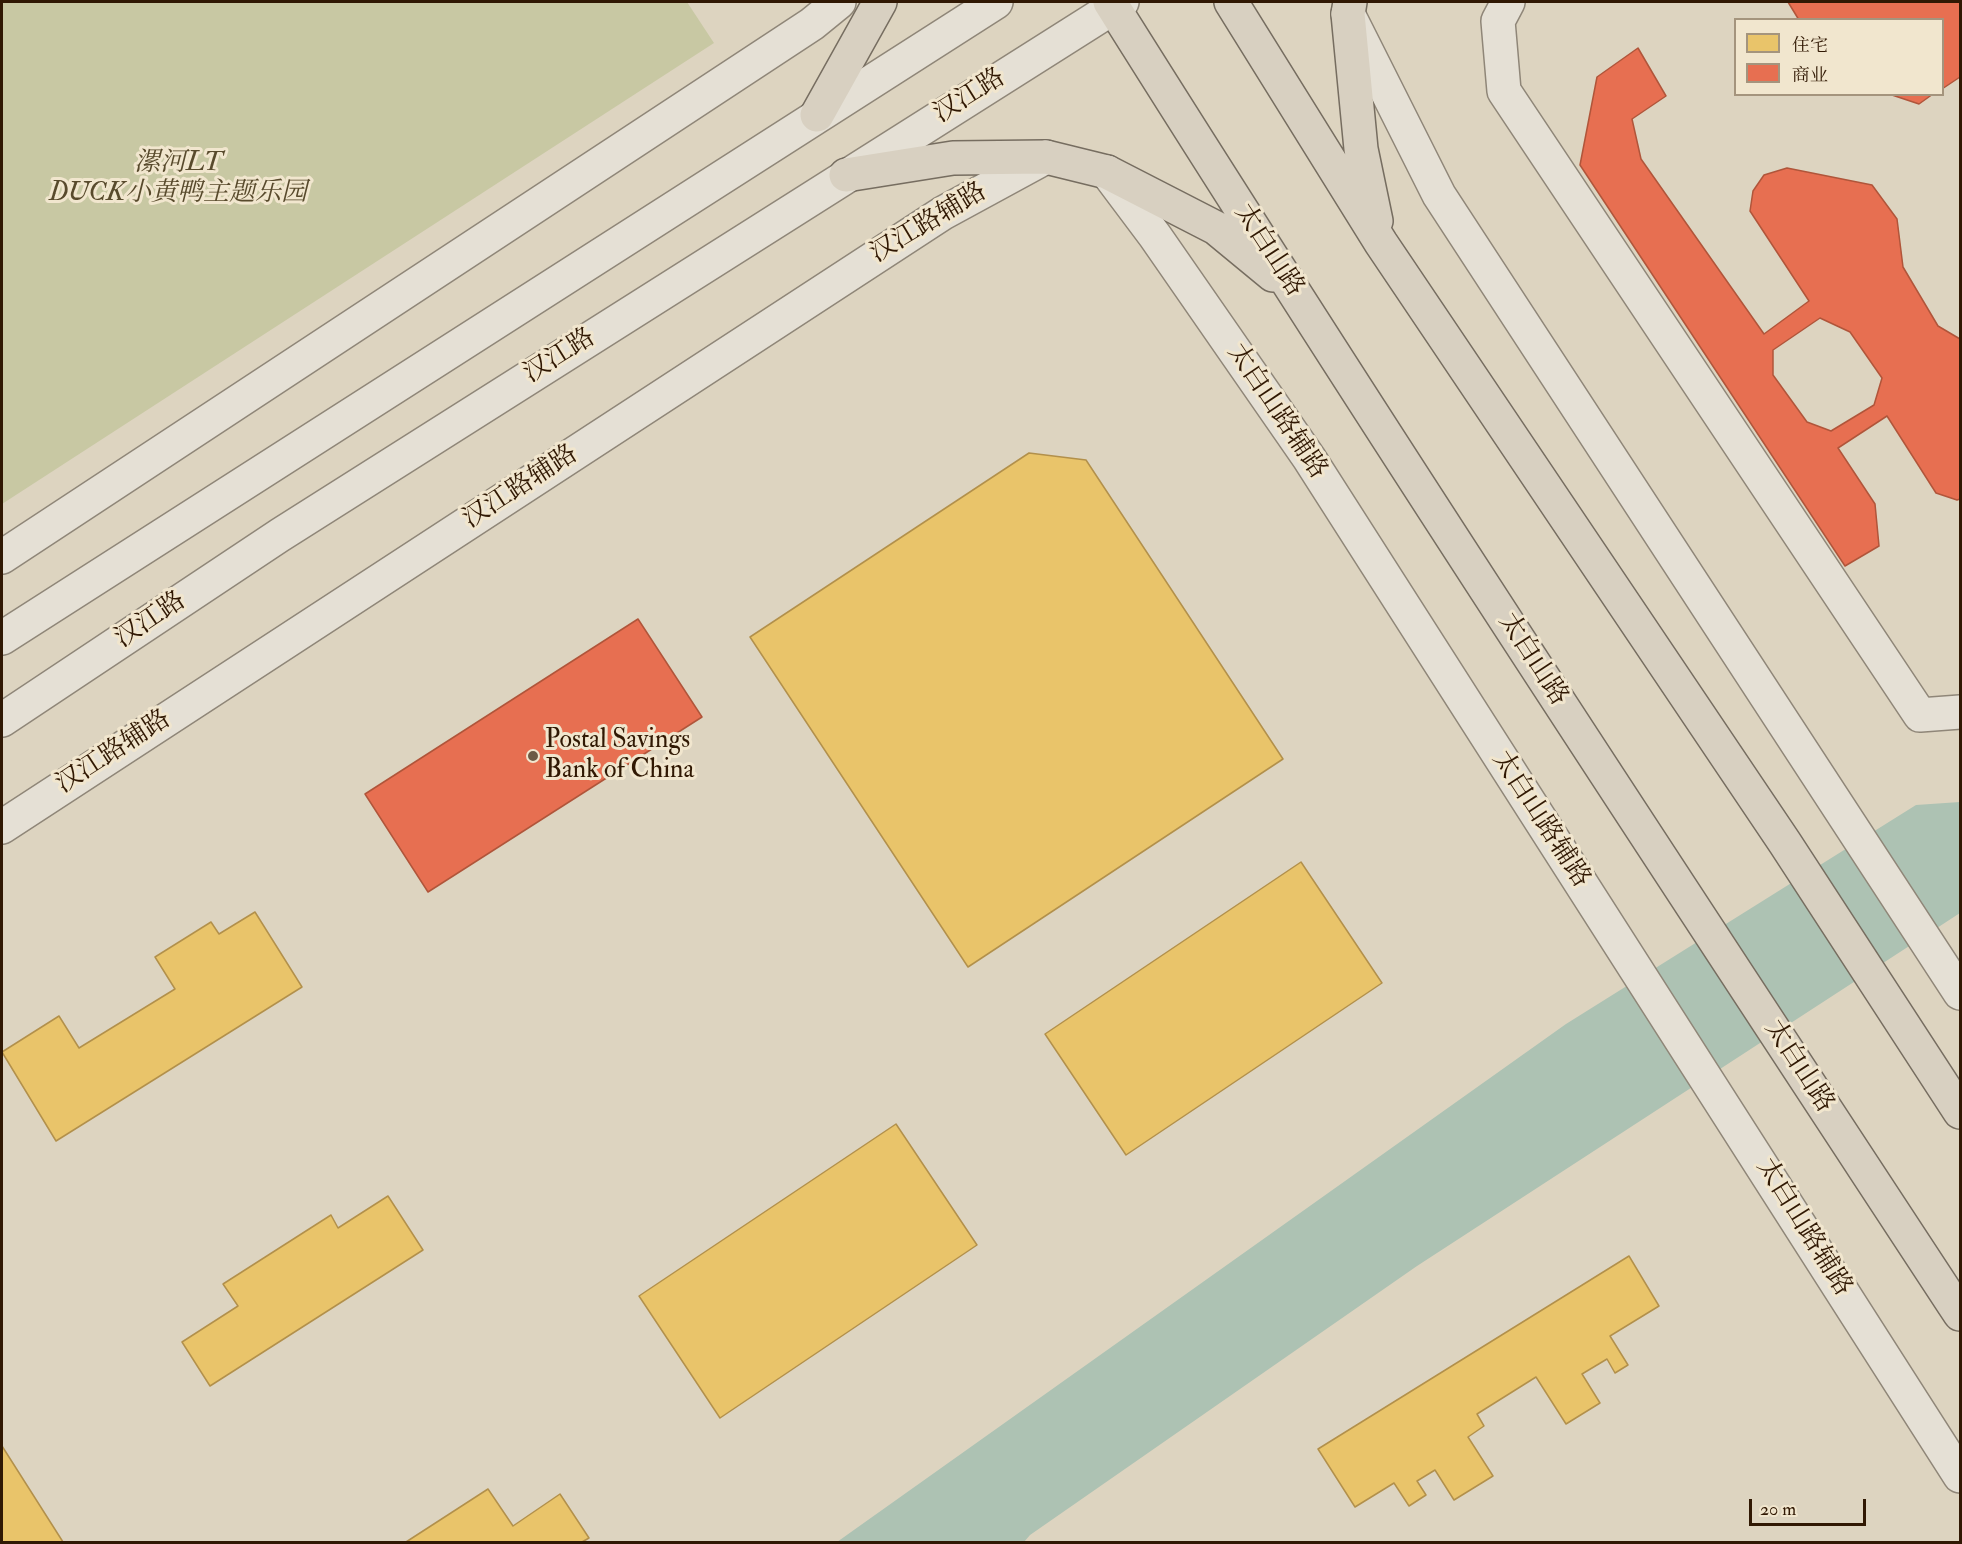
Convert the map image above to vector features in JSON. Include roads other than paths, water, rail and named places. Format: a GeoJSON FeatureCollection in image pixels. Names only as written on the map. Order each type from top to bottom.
{"type":"FeatureCollection","features":[{"type":"Feature","properties":{"kind":"main road"},"geometry":{"type":"LineString","coordinates":[[817,115],[880,2]]}},
{"type":"Feature","properties":{"kind":"main road"},"geometry":{"type":"LineString","coordinates":[[1231,2],[1381,243],[1785,843],[1960,1112]]}},
{"type":"Feature","properties":{"kind":"main road","name":"太白山路"},"geometry":{"type":"LineString","coordinates":[[1115,3],[1296,295],[1693,909],[1960,1314]]}},
{"type":"Feature","properties":{"kind":"main road"},"geometry":{"type":"LineString","coordinates":[[1349,8],[1361,149],[1381,243]]}},
{"type":"Feature","properties":{"kind":"main road"},"geometry":{"type":"LineString","coordinates":[[846,175],[953,158],[1046,157],[1107,172],[1216,228],[1296,295]]}},
{"type":"Feature","properties":{"kind":"street"},"geometry":{"type":"LineString","coordinates":[[2,556],[812,24],[839,2]]}},
{"type":"Feature","properties":{"kind":"street"},"geometry":{"type":"LineString","coordinates":[[2,638],[996,2]]}},
{"type":"Feature","properties":{"kind":"street"},"geometry":{"type":"LineString","coordinates":[[1509,2],[1498,21],[1504,91],[1920,715],[1960,712]]}},
{"type":"Feature","properties":{"kind":"street","name":"汉江路"},"geometry":{"type":"LineString","coordinates":[[2,720],[280,535],[1115,3]]}},
{"type":"Feature","properties":{"kind":"street"},"geometry":{"type":"LineString","coordinates":[[1349,8],[1439,195],[1960,993]]}},
{"type":"Feature","properties":{"kind":"street","name":"汉江路辅路"},"geometry":{"type":"LineString","coordinates":[[2,827],[943,213],[1046,157]]}},
{"type":"Feature","properties":{"kind":"street","name":"太白山路辅路"},"geometry":{"type":"LineString","coordinates":[[1107,172],[1155,236],[1309,458],[1625,953],[1718,1094],[1960,1476]]}},
{"type":"Feature","properties":{"kind":"place","name":"Postal Savings Bank of China"},"geometry":{"type":"Point","coordinates":[533,756]}},
{"type":"Feature","properties":{"kind":"park label","name":"漯河LT DUCK小黄鸭主题乐园"},"geometry":{"type":"Point","coordinates":[178,179]}}]}
